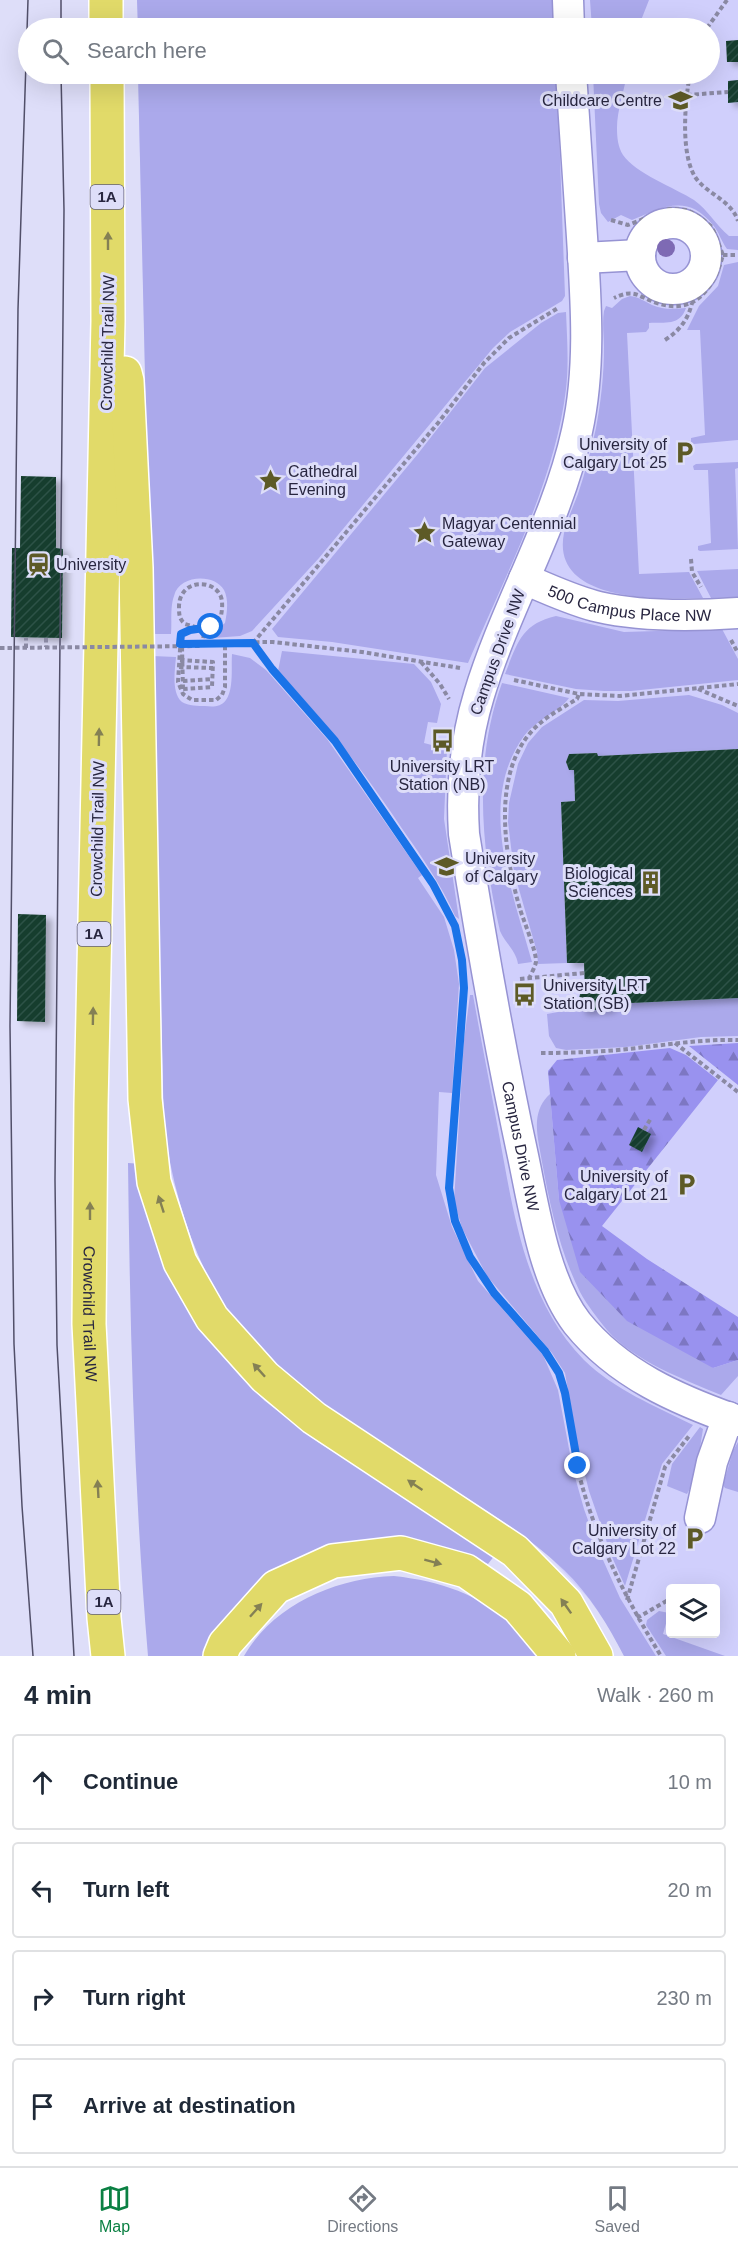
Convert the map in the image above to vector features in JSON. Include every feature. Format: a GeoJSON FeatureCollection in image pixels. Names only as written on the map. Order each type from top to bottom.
{"type":"FeatureCollection","features":[{"type":"Feature","properties":{"kind":"highway"},"geometry":{"type":"LineString","coordinates":[[106,0],[106,18]]}},
{"type":"Feature","properties":{"kind":"highway","name":"Crowchild Trail NW"},"geometry":{"type":"LineString","coordinates":[[106,84],[108,321],[91,1094],[89,1324],[104,1618],[108,1656]]}},
{"type":"Feature","properties":{"kind":"highway"},"geometry":{"type":"LineString","coordinates":[[108,321],[128,381],[136,568],[145,1099],[154,1182],[180,1262],[212,1318],[265,1377],[314,1418],[515,1551],[566,1603],[596,1656]]}},
{"type":"Feature","properties":{"kind":"highway"},"geometry":{"type":"LineString","coordinates":[[220,1656],[225,1644],[276,1587],[333,1561],[401,1553],[466,1571],[518,1607],[559,1656]]}},
{"type":"Feature","properties":{"kind":"street"},"geometry":{"type":"LineString","coordinates":[[568,0],[568,18]]}},
{"type":"Feature","properties":{"kind":"street","name":"Campus Drive NW"},"geometry":{"type":"LineString","coordinates":[[572,84],[583,258],[584,383],[577,430],[566,475],[479,694],[464,759],[462,801],[464,834],[505,1072],[541,1242],[563,1297],[576,1321],[596,1343],[645,1381],[667,1393],[733,1419]]}},
{"type":"Feature","properties":{"kind":"street"},"geometry":{"type":"LineString","coordinates":[[583,258],[640,255]]}},
{"type":"Feature","properties":{"kind":"street","name":"500 Campus Place NW"},"geometry":{"type":"LineString","coordinates":[[525,579],[598,607],[681,614],[738,613]]}},
{"type":"Feature","properties":{"kind":"street"},"geometry":{"type":"LineString","coordinates":[[700,1518],[712,1462],[733,1419]]}},
{"type":"Feature","properties":{"kind":"path"},"geometry":{"type":"LineString","coordinates":[[714,18],[727,0]]}},
{"type":"Feature","properties":{"kind":"path"},"geometry":{"type":"LineString","coordinates":[[689,84],[688,157],[692,170],[698,181],[724,202],[736,214],[738,220]]}},
{"type":"Feature","properties":{"kind":"path"},"geometry":{"type":"LineString","coordinates":[[687,95],[728,92]]}},
{"type":"Feature","properties":{"kind":"path"},"geometry":{"type":"LineString","coordinates":[[610,298],[633,292],[658,303],[676,306],[692,303],[703,296],[713,283],[723,255],[712,227],[687,210],[669,209],[628,225],[611,220]]}},
{"type":"Feature","properties":{"kind":"path"},"geometry":{"type":"LineString","coordinates":[[723,255],[738,255]]}},
{"type":"Feature","properties":{"kind":"path"},"geometry":{"type":"LineString","coordinates":[[664,340],[679,330],[690,312],[692,303]]}},
{"type":"Feature","properties":{"kind":"path"},"geometry":{"type":"LineString","coordinates":[[253,643],[438,423],[484,363],[509,338],[566,304]]}},
{"type":"Feature","properties":{"kind":"path"},"geometry":{"type":"LineString","coordinates":[[691,559],[692,572]]}},
{"type":"Feature","properties":{"kind":"path"},"geometry":{"type":"LineString","coordinates":[[180,660],[213,662],[212,687],[183,689],[183,681],[181,645],[181,634],[190,630],[211,627],[221,616],[222,602],[217,590],[206,585],[193,585],[182,592],[179,598],[179,615],[185,624],[202,629],[204,633],[203,644],[199,647],[181,645]]}},
{"type":"Feature","properties":{"kind":"path"},"geometry":{"type":"LineString","coordinates":[[26,638],[26,648]]}},
{"type":"Feature","properties":{"kind":"path"},"geometry":{"type":"LineString","coordinates":[[46,638],[46,647]]}},
{"type":"Feature","properties":{"kind":"path"},"geometry":{"type":"LineString","coordinates":[[0,648],[273,642],[363,652],[466,669]]}},
{"type":"Feature","properties":{"kind":"path"},"geometry":{"type":"LineString","coordinates":[[253,643],[272,669],[335,741],[402,836],[450,915]]}},
{"type":"Feature","properties":{"kind":"path"},"geometry":{"type":"LineString","coordinates":[[181,645],[178,682],[183,694],[192,700],[216,700],[222,695],[225,687],[225,644]]}},
{"type":"Feature","properties":{"kind":"path"},"geometry":{"type":"LineString","coordinates":[[420,661],[440,684],[450,702]]}},
{"type":"Feature","properties":{"kind":"path"},"geometry":{"type":"LineString","coordinates":[[179,667],[213,668]]}},
{"type":"Feature","properties":{"kind":"path"},"geometry":{"type":"LineString","coordinates":[[504,678],[579,694],[620,696],[738,684]]}},
{"type":"Feature","properties":{"kind":"path"},"geometry":{"type":"LineString","coordinates":[[183,681],[213,679]]}},
{"type":"Feature","properties":{"kind":"path"},"geometry":{"type":"LineString","coordinates":[[698,689],[738,706]]}},
{"type":"Feature","properties":{"kind":"path"},"geometry":{"type":"LineString","coordinates":[[529,979],[536,961],[513,884],[507,855],[504,824],[506,799],[520,748],[539,724],[577,699],[579,694]]}},
{"type":"Feature","properties":{"kind":"path"},"geometry":{"type":"LineString","coordinates":[[520,980],[585,973]]}},
{"type":"Feature","properties":{"kind":"path"},"geometry":{"type":"LineString","coordinates":[[463,998],[449,1188],[455,1221],[470,1257],[494,1293],[545,1351],[559,1373],[589,1508],[610,1565],[627,1600],[660,1656]]}},
{"type":"Feature","properties":{"kind":"path"},"geometry":{"type":"LineString","coordinates":[[541,1053],[579,1053],[710,1039],[738,1040]]}},
{"type":"Feature","properties":{"kind":"path"},"geometry":{"type":"LineString","coordinates":[[675,1043],[738,1092]]}},
{"type":"Feature","properties":{"kind":"path"},"geometry":{"type":"LineString","coordinates":[[644,1130],[651,1118]]}},
{"type":"Feature","properties":{"kind":"path"},"geometry":{"type":"LineString","coordinates":[[627,1600],[665,1467],[691,1434]]}},
{"type":"Feature","properties":{"kind":"path"},"geometry":{"type":"LineString","coordinates":[[637,1618],[666,1601]]}},
{"type":"Feature","properties":{"kind":"shaded area","name":"University of Calgary"},"geometry":{"type":"Polygon","coordinates":[[[137,0],[738,0],[738,1656],[624,1656],[609,1627],[589,1599],[548,1555],[508,1524],[370,1438],[244,1333],[222,1301],[204,1268],[170,1171],[153,699],[138,84],[720,84],[720,18],[138,18],[137,0]]]}},
{"type":"Feature","properties":{"kind":"shaded area"},"geometry":{"type":"Polygon","coordinates":[[[137,0],[554,0],[555,18],[138,18],[137,0]]]}},
{"type":"Feature","properties":{"kind":"shaded area"},"geometry":{"type":"Polygon","coordinates":[[[590,0],[649,0],[642,18],[591,18],[590,0]]]}},
{"type":"Feature","properties":{"kind":"shaded area"},"geometry":{"type":"Polygon","coordinates":[[[138,84],[557,84],[565,296],[562,301],[510,332],[493,348],[319,558],[252,631],[240,636],[213,638],[213,632],[225,623],[227,598],[224,590],[213,581],[197,579],[189,580],[177,589],[172,605],[171,634],[151,634],[138,84]]]}},
{"type":"Feature","properties":{"kind":"shaded area"},"geometry":{"type":"Polygon","coordinates":[[[593,84],[625,84],[617,121],[618,142],[623,155],[636,168],[694,200],[729,236],[738,236],[738,250],[727,249],[715,228],[703,215],[684,206],[664,208],[632,220],[621,215],[608,222],[601,213],[593,84]]]}},
{"type":"Feature","properties":{"kind":"shaded area"},"geometry":{"type":"Polygon","coordinates":[[[738,262],[738,440],[694,444],[691,438],[705,435],[700,330],[687,330],[699,306],[718,286],[724,265],[738,262]]]}},
{"type":"Feature","properties":{"kind":"shaded area"},"geometry":{"type":"Polygon","coordinates":[[[630,296],[660,308],[686,308],[676,320],[666,323],[649,323],[646,332],[627,333],[639,574],[689,572],[703,598],[661,598],[612,592],[590,585],[574,573],[564,556],[564,533],[578,494],[598,418],[602,388],[604,311],[606,306],[612,308],[622,299],[630,296]]]}},
{"type":"Feature","properties":{"kind":"shaded area"},"geometry":{"type":"Polygon","coordinates":[[[566,312],[568,360],[566,389],[551,459],[526,529],[468,663],[332,642],[278,637],[272,629],[417,455],[485,368],[541,323],[558,313],[566,312]]]}},
{"type":"Feature","properties":{"kind":"shaded area"},"geometry":{"type":"Polygon","coordinates":[[[738,462],[738,468],[735,469],[738,549],[700,551],[698,546],[711,543],[708,470],[694,470],[693,466],[738,462]]]}},
{"type":"Feature","properties":{"kind":"shaded area"},"geometry":{"type":"Polygon","coordinates":[[[738,569],[738,597],[711,598],[697,571],[738,569]]]}},
{"type":"Feature","properties":{"kind":"shaded area"},"geometry":{"type":"Polygon","coordinates":[[[556,616],[624,632],[722,629],[738,659],[738,680],[631,691],[604,691],[576,689],[505,674],[517,645],[528,630],[535,624],[556,616]]]}},
{"type":"Feature","properties":{"kind":"shaded area"},"geometry":{"type":"Polygon","coordinates":[[[282,651],[414,664],[431,682],[441,704],[437,723],[428,722],[424,743],[447,749],[444,819],[459,919],[455,916],[424,861],[374,788],[328,728],[278,671],[282,651]]]}},
{"type":"Feature","properties":{"kind":"shaded area"},"geometry":{"type":"Polygon","coordinates":[[[232,654],[250,658],[266,670],[327,739],[422,875],[418,878],[444,917],[454,950],[459,984],[452,1093],[439,1092],[436,1175],[452,1227],[478,1281],[543,1355],[558,1390],[573,1470],[599,1551],[620,1598],[656,1656],[624,1656],[590,1600],[564,1570],[542,1551],[495,1516],[351,1424],[294,1382],[245,1333],[228,1311],[201,1262],[182,1209],[164,1128],[152,656],[176,657],[175,687],[182,702],[190,705],[217,706],[222,704],[229,695],[232,654]]]}},
{"type":"Feature","properties":{"kind":"shaded area"},"geometry":{"type":"Polygon","coordinates":[[[502,683],[569,698],[524,736],[510,762],[502,789],[500,818],[508,878],[532,962],[518,964],[500,931],[493,900],[483,806],[487,744],[502,683]]]}},
{"type":"Feature","properties":{"kind":"shaded area"},"geometry":{"type":"Polygon","coordinates":[[[689,695],[722,705],[738,713],[738,749],[598,756],[596,753],[569,754],[566,762],[569,770],[574,770],[575,801],[561,802],[567,963],[538,964],[537,952],[514,872],[508,822],[509,803],[518,764],[528,743],[542,727],[584,700],[618,701],[689,695]]]}},
{"type":"Feature","properties":{"kind":"shaded area"},"geometry":{"type":"Polygon","coordinates":[[[470,995],[473,995],[516,1221],[534,1281],[547,1309],[564,1336],[596,1371],[636,1397],[693,1425],[662,1464],[625,1586],[612,1557],[589,1491],[578,1447],[565,1373],[552,1353],[487,1276],[462,1228],[454,1201],[464,1040],[470,995]]]}},
{"type":"Feature","properties":{"kind":"shaded area"},"geometry":{"type":"Polygon","coordinates":[[[738,998],[738,1036],[701,1037],[626,1047],[566,1050],[556,1048],[549,1036],[547,1014],[558,1012],[562,1004],[578,1003],[581,1011],[609,1009],[610,1004],[738,998]]]}},
{"type":"Feature","properties":{"kind":"shaded area"},"geometry":{"type":"Polygon","coordinates":[[[550,1094],[559,1200],[713,1368],[738,1360],[738,1376],[721,1395],[660,1368],[631,1351],[607,1330],[580,1292],[557,1229],[538,1141],[538,1113],[550,1094]]]}},
{"type":"Feature","properties":{"kind":"shaded area"},"geometry":{"type":"Polygon","coordinates":[[[128,1163],[143,1164],[192,1314],[207,1338],[239,1375],[265,1401],[318,1442],[495,1555],[488,1564],[449,1549],[417,1543],[370,1542],[206,1656],[148,1656],[139,1533],[134,1410],[128,1163]]]}},
{"type":"Feature","properties":{"kind":"shaded area"},"geometry":{"type":"Polygon","coordinates":[[[700,1427],[703,1429],[695,1479],[687,1494],[667,1486],[672,1464],[700,1427]]]}},
{"type":"Feature","properties":{"kind":"shaded area"},"geometry":{"type":"Polygon","coordinates":[[[738,1442],[738,1492],[725,1488],[723,1485],[738,1442]]]}},
{"type":"Feature","properties":{"kind":"shaded area"},"geometry":{"type":"Polygon","coordinates":[[[394,1576],[438,1584],[476,1599],[509,1623],[539,1656],[244,1656],[272,1622],[289,1608],[308,1597],[350,1582],[394,1576]]]}},
{"type":"Feature","properties":{"kind":"shaded area"},"geometry":{"type":"Polygon","coordinates":[[[659,1611],[666,1612],[663,1634],[666,1638],[674,1638],[725,1656],[666,1656],[646,1625],[647,1620],[659,1611]]]}},
{"type":"Feature","properties":{"kind":"green space"},"geometry":{"type":"Polygon","coordinates":[[[738,1043],[738,1085],[689,1046],[738,1043]]]}},
{"type":"Feature","properties":{"kind":"green space"},"geometry":{"type":"Polygon","coordinates":[[[670,1048],[686,1055],[718,1080],[602,1226],[647,1259],[738,1317],[738,1360],[713,1368],[627,1321],[580,1272],[559,1200],[548,1071],[557,1060],[670,1048]]]}},
{"type":"Feature","properties":{"kind":"building"},"geometry":{"type":"Polygon","coordinates":[[[738,40],[738,62],[727,62],[726,41],[738,40]]]}},
{"type":"Feature","properties":{"kind":"building"},"geometry":{"type":"Polygon","coordinates":[[[738,80],[738,102],[728,103],[728,81],[738,80]]]}},
{"type":"Feature","properties":{"kind":"building","name":"University"},"geometry":{"type":"Polygon","coordinates":[[[21,476],[56,477],[56,548],[63,549],[62,638],[11,637],[12,548],[20,548],[21,476]]]}},
{"type":"Feature","properties":{"kind":"building","name":"Biological Sciences"},"geometry":{"type":"Polygon","coordinates":[[[738,749],[738,998],[610,1004],[609,1009],[581,1011],[578,1003],[580,994],[585,994],[584,963],[567,963],[561,802],[575,801],[574,770],[569,770],[566,762],[569,754],[597,753],[598,756],[738,749]]]}},
{"type":"Feature","properties":{"kind":"building"},"geometry":{"type":"Polygon","coordinates":[[[18,914],[46,915],[45,1022],[17,1021],[18,914]]]}},
{"type":"Feature","properties":{"kind":"building"},"geometry":{"type":"Polygon","coordinates":[[[638,1127],[651,1134],[642,1152],[629,1145],[638,1127]]]}},
{"type":"Feature","properties":{"kind":"tram line"},"geometry":{"type":"LineString","coordinates":[[27,18],[28,0]]}},
{"type":"Feature","properties":{"kind":"tram line"},"geometry":{"type":"LineString","coordinates":[[61,0],[61,18]]}},
{"type":"Feature","properties":{"kind":"tram line"},"geometry":{"type":"LineString","coordinates":[[25,84],[18,309],[10,1026],[14,1344],[22,1506],[33,1656]]}},
{"type":"Feature","properties":{"kind":"tram line"},"geometry":{"type":"LineString","coordinates":[[61,84],[64,210],[55,1180],[57,1345],[74,1656]]}},
{"type":"Feature","properties":{"kind":"place","name":"Childcare Centre"},"geometry":{"type":"Point","coordinates":[680,100]}},
{"type":"Feature","properties":{"kind":"place","name":"University of Calgary Lot 25"},"geometry":{"type":"Point","coordinates":[685,453]}},
{"type":"Feature","properties":{"kind":"place","name":"Cathedral Evening"},"geometry":{"type":"Point","coordinates":[270,480]}},
{"type":"Feature","properties":{"kind":"place","name":"Magyar Centennial Gateway"},"geometry":{"type":"Point","coordinates":[424,532]}},
{"type":"Feature","properties":{"kind":"place","name":"University"},"geometry":{"type":"Point","coordinates":[38,564]}},
{"type":"Feature","properties":{"kind":"place","name":"University LRT Station (NB)"},"geometry":{"type":"Point","coordinates":[442,741]}},
{"type":"Feature","properties":{"kind":"place","name":"University of Calgary"},"geometry":{"type":"Point","coordinates":[447,867]}},
{"type":"Feature","properties":{"kind":"place","name":"Biological Sciences"},"geometry":{"type":"Point","coordinates":[651,882]}},
{"type":"Feature","properties":{"kind":"place","name":"University LRT Station (SB)"},"geometry":{"type":"Point","coordinates":[525,994]}},
{"type":"Feature","properties":{"kind":"place","name":"University of Calgary Lot 21"},"geometry":{"type":"Point","coordinates":[686,1185]}},
{"type":"Feature","properties":{"kind":"place","name":"University of Calgary Lot 22"},"geometry":{"type":"Point","coordinates":[694,1539]}},
{"type":"Feature","properties":{"kind":"route"},"geometry":{"type":"LineString","coordinates":[[211,627],[190,630],[181,634],[180,644],[253,643],[272,669],[335,741],[402,836],[433,884],[455,926],[462,960],[464,988],[449,1188],[455,1221],[470,1257],[494,1293],[545,1351],[559,1373],[565,1393],[578,1466]]}}]}
